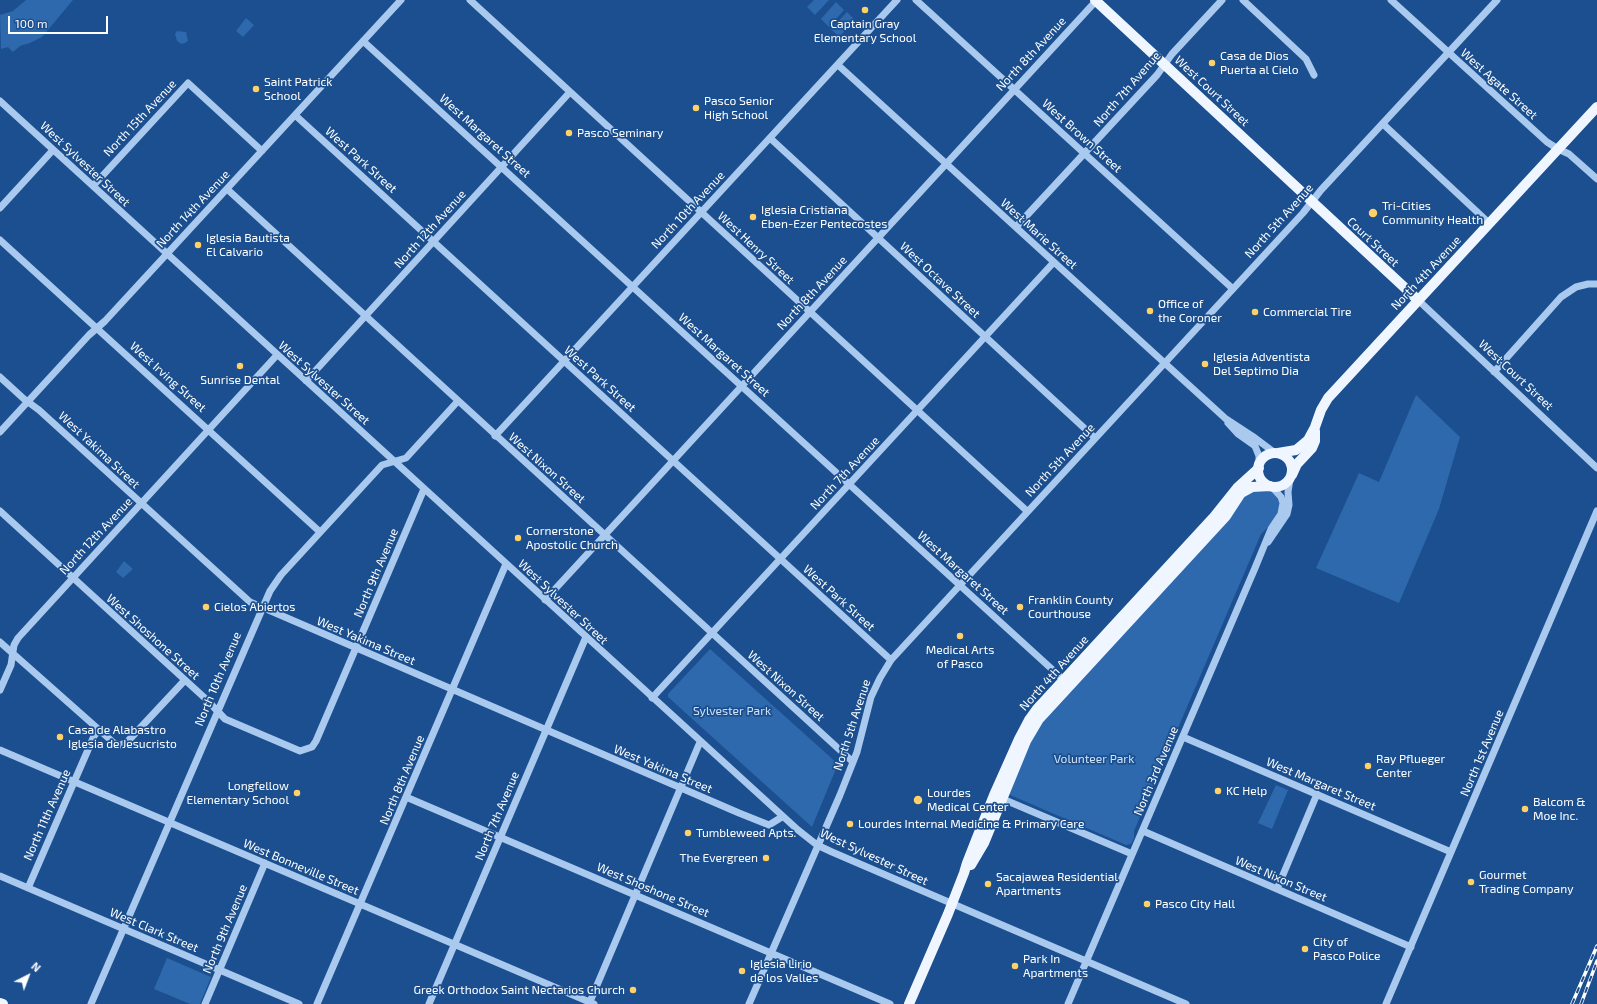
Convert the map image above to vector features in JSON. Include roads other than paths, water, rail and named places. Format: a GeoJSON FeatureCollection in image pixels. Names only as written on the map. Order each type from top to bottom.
{"type":"FeatureCollection","features":[{"type":"Feature","properties":{"kind":"main road","name":"West Court Street"},"geometry":{"type":"LineString","coordinates":[[1095,0],[1312,202]]}},
{"type":"Feature","properties":{"kind":"main road","name":"North 4th Avenue"},"geometry":{"type":"LineString","coordinates":[[1277,453],[1293,451],[1301,447],[1311,437],[1321,410],[1328,398],[1597,107]]}},
{"type":"Feature","properties":{"kind":"main road","name":"Court Street"},"geometry":{"type":"LineString","coordinates":[[1312,202],[1418,300]]}},
{"type":"Feature","properties":{"kind":"main road","name":"North 4th Avenue"},"geometry":{"type":"LineString","coordinates":[[1291,477],[1297,464],[1312,448],[1315,441],[1315,427]]}},
{"type":"Feature","properties":{"kind":"main road"},"geometry":{"type":"LineString","coordinates":[[1277,453],[1284,455],[1292,466],[1291,477],[1284,485],[1278,487],[1271,486],[1262,481],[1259,472],[1259,466],[1265,457],[1277,453]]}},
{"type":"Feature","properties":{"kind":"main road","name":"North 4th Avenue"},"geometry":{"type":"LineString","coordinates":[[1067,683],[1214,518],[1237,488],[1259,466]]}},
{"type":"Feature","properties":{"kind":"main road","name":"North 4th Avenue"},"geometry":{"type":"LineString","coordinates":[[909,1004],[964,873],[971,865],[984,843],[998,797],[1025,727],[1037,709],[1067,683],[1226,516],[1243,492],[1256,486],[1271,486]]}},
{"type":"Feature","properties":{"kind":"street","name":"North 14th Avenue"},"geometry":{"type":"LineString","coordinates":[[0,432],[89,335],[167,254],[401,0]]}},
{"type":"Feature","properties":{"kind":"street","name":"West Henry Street"},"geometry":{"type":"LineString","coordinates":[[470,0],[1027,511]]}},
{"type":"Feature","properties":{"kind":"street","name":"North 10th Avenue"},"geometry":{"type":"LineString","coordinates":[[495,436],[897,0]]}},
{"type":"Feature","properties":{"kind":"street","name":"West Brown Street"},"geometry":{"type":"LineString","coordinates":[[916,0],[1233,289]]}},
{"type":"Feature","properties":{"kind":"street","name":"North 8th Avenue"},"geometry":{"type":"LineString","coordinates":[[545,600],[1095,0]]}},
{"type":"Feature","properties":{"kind":"street","name":"North 7th Avenue"},"geometry":{"type":"LineString","coordinates":[[1016,227],[1157,75],[1173,52],[1222,0]]}},
{"type":"Feature","properties":{"kind":"street"},"geometry":{"type":"LineString","coordinates":[[1242,0],[1306,59],[1314,75]]}},
{"type":"Feature","properties":{"kind":"street","name":"West Agate Street"},"geometry":{"type":"LineString","coordinates":[[1391,0],[1547,142],[1569,154],[1597,179]]}},
{"type":"Feature","properties":{"kind":"street","name":"North 5th Avenue"},"geometry":{"type":"LineString","coordinates":[[749,1004],[853,762],[872,697],[880,678],[891,660],[1497,0]]}},
{"type":"Feature","properties":{"kind":"street","name":"West Margaret Street"},"geometry":{"type":"LineString","coordinates":[[363,40],[1067,683]]}},
{"type":"Feature","properties":{"kind":"street","name":"West Marie Street"},"geometry":{"type":"LineString","coordinates":[[838,65],[1226,420],[1238,434],[1255,446],[1259,456],[1259,466]]}},
{"type":"Feature","properties":{"kind":"street","name":"North 15th Avenue"},"geometry":{"type":"LineString","coordinates":[[92,186],[188,83],[262,151]]}},
{"type":"Feature","properties":{"kind":"street","name":"North 12th Avenue"},"geometry":{"type":"LineString","coordinates":[[306,382],[570,92]]}},
{"type":"Feature","properties":{"kind":"street","name":"West Sylvester Street"},"geometry":{"type":"LineString","coordinates":[[0,101],[700,742],[782,816],[817,845],[1186,1004]]}},
{"type":"Feature","properties":{"kind":"street","name":"West Park Street"},"geometry":{"type":"LineString","coordinates":[[295,115],[891,660]]}},
{"type":"Feature","properties":{"kind":"street"},"geometry":{"type":"LineString","coordinates":[[1383,124],[1490,223]]}},
{"type":"Feature","properties":{"kind":"street","name":"West Octave Street"},"geometry":{"type":"LineString","coordinates":[[770,138],[1095,438]]}},
{"type":"Feature","properties":{"kind":"street"},"geometry":{"type":"LineString","coordinates":[[0,208],[53,150]]}},
{"type":"Feature","properties":{"kind":"street","name":"West Nixon Street"},"geometry":{"type":"LineString","coordinates":[[227,189],[495,436],[853,762]]}},
{"type":"Feature","properties":{"kind":"street","name":"West Irving Street"},"geometry":{"type":"LineString","coordinates":[[0,240],[320,532]]}},
{"type":"Feature","properties":{"kind":"street","name":"North 7th Avenue"},"geometry":{"type":"LineString","coordinates":[[652,698],[1054,262]]}},
{"type":"Feature","properties":{"kind":"street"},"geometry":{"type":"LineString","coordinates":[[1494,372],[1561,297],[1576,287],[1588,284],[1597,284]]}},
{"type":"Feature","properties":{"kind":"street","name":"West Court Street"},"geometry":{"type":"LineString","coordinates":[[1418,300],[1597,468]]}},
{"type":"Feature","properties":{"kind":"street","name":"North 12th Avenue"},"geometry":{"type":"LineString","coordinates":[[0,690],[11,665],[12,652],[18,638],[278,355]]}},
{"type":"Feature","properties":{"kind":"street","name":"West Yakima Street"},"geometry":{"type":"LineString","coordinates":[[0,377],[39,410],[250,602],[546,731],[769,825],[782,816]]}},
{"type":"Feature","properties":{"kind":"street","name":"North 10th Avenue"},"geometry":{"type":"LineString","coordinates":[[91,1004],[261,608],[276,581],[382,465],[406,458],[458,401]]}},
{"type":"Feature","properties":{"kind":"street","name":"West Marie Street"},"geometry":{"type":"LineString","coordinates":[[1226,420],[1277,453]]}},
{"type":"Feature","properties":{"kind":"street","name":"North 3rd Avenue"},"geometry":{"type":"LineString","coordinates":[[1264,547],[1288,514],[1288,492],[1291,477]]}},
{"type":"Feature","properties":{"kind":"street","name":"North 3rd Avenue"},"geometry":{"type":"LineString","coordinates":[[1068,1004],[1271,529],[1283,510],[1281,497],[1271,486]]}},
{"type":"Feature","properties":{"kind":"street","name":"North 9th Avenue"},"geometry":{"type":"LineString","coordinates":[[307,750],[312,747],[316,741],[424,489]]}},
{"type":"Feature","properties":{"kind":"street","name":"West Shoshone Street"},"geometry":{"type":"LineString","coordinates":[[0,511],[185,680],[225,720],[292,749],[300,751],[307,750]]}},
{"type":"Feature","properties":{"kind":"street","name":"North 1st Avenue"},"geometry":{"type":"LineString","coordinates":[[1386,1004],[1597,511]]}},
{"type":"Feature","properties":{"kind":"street","name":"North 8th Avenue"},"geometry":{"type":"LineString","coordinates":[[317,1004],[506,564]]}},
{"type":"Feature","properties":{"kind":"street","name":"North 7th Avenue"},"geometry":{"type":"LineString","coordinates":[[429,1004],[586,637]]}},
{"type":"Feature","properties":{"kind":"street"},"geometry":{"type":"LineString","coordinates":[[0,642],[114,743],[121,745],[128,741],[185,680]]}},
{"type":"Feature","properties":{"kind":"street","name":"North 11th Avenue"},"geometry":{"type":"LineString","coordinates":[[28,888],[94,736],[99,730]]}},
{"type":"Feature","properties":{"kind":"street","name":"West Margaret Street"},"geometry":{"type":"LineString","coordinates":[[1183,737],[1452,852]]}},
{"type":"Feature","properties":{"kind":"street"},"geometry":{"type":"LineString","coordinates":[[591,1003],[700,742]]}},
{"type":"Feature","properties":{"kind":"street","name":"West Bonneville Street"},"geometry":{"type":"LineString","coordinates":[[0,750],[591,1003]]}},
{"type":"Feature","properties":{"kind":"street"},"geometry":{"type":"LineString","coordinates":[[1277,889],[1317,794]]}},
{"type":"Feature","properties":{"kind":"street","name":"West Shoshone Street"},"geometry":{"type":"LineString","coordinates":[[406,797],[890,1004]]}},
{"type":"Feature","properties":{"kind":"street"},"geometry":{"type":"LineString","coordinates":[[998,797],[1132,854]]}},
{"type":"Feature","properties":{"kind":"street","name":"West Nixon Street"},"geometry":{"type":"LineString","coordinates":[[1143,831],[1411,947]]}},
{"type":"Feature","properties":{"kind":"street","name":"North 9th Avenue"},"geometry":{"type":"LineString","coordinates":[[205,1004],[265,863]]}},
{"type":"Feature","properties":{"kind":"street","name":"West Clark Street"},"geometry":{"type":"LineString","coordinates":[[0,876],[299,1004]]}},
{"type":"Feature","properties":{"kind":"railway"},"geometry":{"type":"LineString","coordinates":[[1572,1004],[1597,946]]}},
{"type":"Feature","properties":{"kind":"railway"},"geometry":{"type":"LineString","coordinates":[[1581,1004],[1597,961]]}},
{"type":"Feature","properties":{"kind":"place","name":"Captain Gray Elementary School"},"geometry":{"type":"Point","coordinates":[865,10]}},
{"type":"Feature","properties":{"kind":"place","name":"Casa de Dios Puerta al Cielo"},"geometry":{"type":"Point","coordinates":[1212,63]}},
{"type":"Feature","properties":{"kind":"place","name":"Saint Patrick School"},"geometry":{"type":"Point","coordinates":[256,89]}},
{"type":"Feature","properties":{"kind":"place","name":"Pasco Senior High School"},"geometry":{"type":"Point","coordinates":[696,108]}},
{"type":"Feature","properties":{"kind":"place","name":"Pasco Seminary"},"geometry":{"type":"Point","coordinates":[569,133]}},
{"type":"Feature","properties":{"kind":"place","name":"Tri-Cities Community Health"},"geometry":{"type":"Point","coordinates":[1373,213]}},
{"type":"Feature","properties":{"kind":"place","name":"Iglesia Cristiana Eben-Ezer Pentecostes"},"geometry":{"type":"Point","coordinates":[753,217]}},
{"type":"Feature","properties":{"kind":"place","name":"Iglesia Bautista El Calvario"},"geometry":{"type":"Point","coordinates":[198,245]}},
{"type":"Feature","properties":{"kind":"place","name":"Office of the Coroner"},"geometry":{"type":"Point","coordinates":[1150,311]}},
{"type":"Feature","properties":{"kind":"place","name":"Commercial Tire"},"geometry":{"type":"Point","coordinates":[1255,312]}},
{"type":"Feature","properties":{"kind":"place","name":"Iglesia Adventista Del Septimo Dia"},"geometry":{"type":"Point","coordinates":[1205,364]}},
{"type":"Feature","properties":{"kind":"place","name":"Sunrise Dental"},"geometry":{"type":"Point","coordinates":[240,366]}},
{"type":"Feature","properties":{"kind":"place","name":"Cornerstone Apostolic Church"},"geometry":{"type":"Point","coordinates":[518,538]}},
{"type":"Feature","properties":{"kind":"place","name":"Cielos Abiertos"},"geometry":{"type":"Point","coordinates":[206,607]}},
{"type":"Feature","properties":{"kind":"place","name":"Franklin County Courthouse"},"geometry":{"type":"Point","coordinates":[1020,607]}},
{"type":"Feature","properties":{"kind":"place","name":"Medical Arts of Pasco"},"geometry":{"type":"Point","coordinates":[960,636]}},
{"type":"Feature","properties":{"kind":"place","name":"Casa de Alabastro Iglesia de Jesucristo"},"geometry":{"type":"Point","coordinates":[60,737]}},
{"type":"Feature","properties":{"kind":"place","name":"Ray Pflueger Center"},"geometry":{"type":"Point","coordinates":[1368,766]}},
{"type":"Feature","properties":{"kind":"place","name":"KC Help"},"geometry":{"type":"Point","coordinates":[1218,791]}},
{"type":"Feature","properties":{"kind":"place","name":"Longfellow Elementary School"},"geometry":{"type":"Point","coordinates":[297,793]}},
{"type":"Feature","properties":{"kind":"place","name":"Lourdes Medical Center"},"geometry":{"type":"Point","coordinates":[918,800]}},
{"type":"Feature","properties":{"kind":"place","name":"Balcom & Moe Inc."},"geometry":{"type":"Point","coordinates":[1525,809]}},
{"type":"Feature","properties":{"kind":"place","name":"Lourdes Internal Medicine & Primary Care"},"geometry":{"type":"Point","coordinates":[850,824]}},
{"type":"Feature","properties":{"kind":"place","name":"Tumbleweed Apts."},"geometry":{"type":"Point","coordinates":[688,833]}},
{"type":"Feature","properties":{"kind":"place","name":"The Evergreen"},"geometry":{"type":"Point","coordinates":[766,858]}},
{"type":"Feature","properties":{"kind":"place","name":"Gourmet Trading Company"},"geometry":{"type":"Point","coordinates":[1471,882]}},
{"type":"Feature","properties":{"kind":"place","name":"Sacajawea Residential Apartments"},"geometry":{"type":"Point","coordinates":[988,884]}},
{"type":"Feature","properties":{"kind":"place","name":"Pasco City Hall"},"geometry":{"type":"Point","coordinates":[1147,904]}},
{"type":"Feature","properties":{"kind":"place","name":"City of Pasco Police"},"geometry":{"type":"Point","coordinates":[1305,949]}},
{"type":"Feature","properties":{"kind":"place","name":"Park In Apartments"},"geometry":{"type":"Point","coordinates":[1015,966]}},
{"type":"Feature","properties":{"kind":"place","name":"Iglesia Lirio de los Valles"},"geometry":{"type":"Point","coordinates":[742,971]}},
{"type":"Feature","properties":{"kind":"place","name":"Greek Orthodox Saint Nectarios Church"},"geometry":{"type":"Point","coordinates":[633,990]}},
{"type":"Feature","properties":{"kind":"park label","name":"Sylvester Park"},"geometry":{"type":"Point","coordinates":[732,711]}},
{"type":"Feature","properties":{"kind":"park label","name":"Volunteer Park"},"geometry":{"type":"Point","coordinates":[1094,759]}}]}
